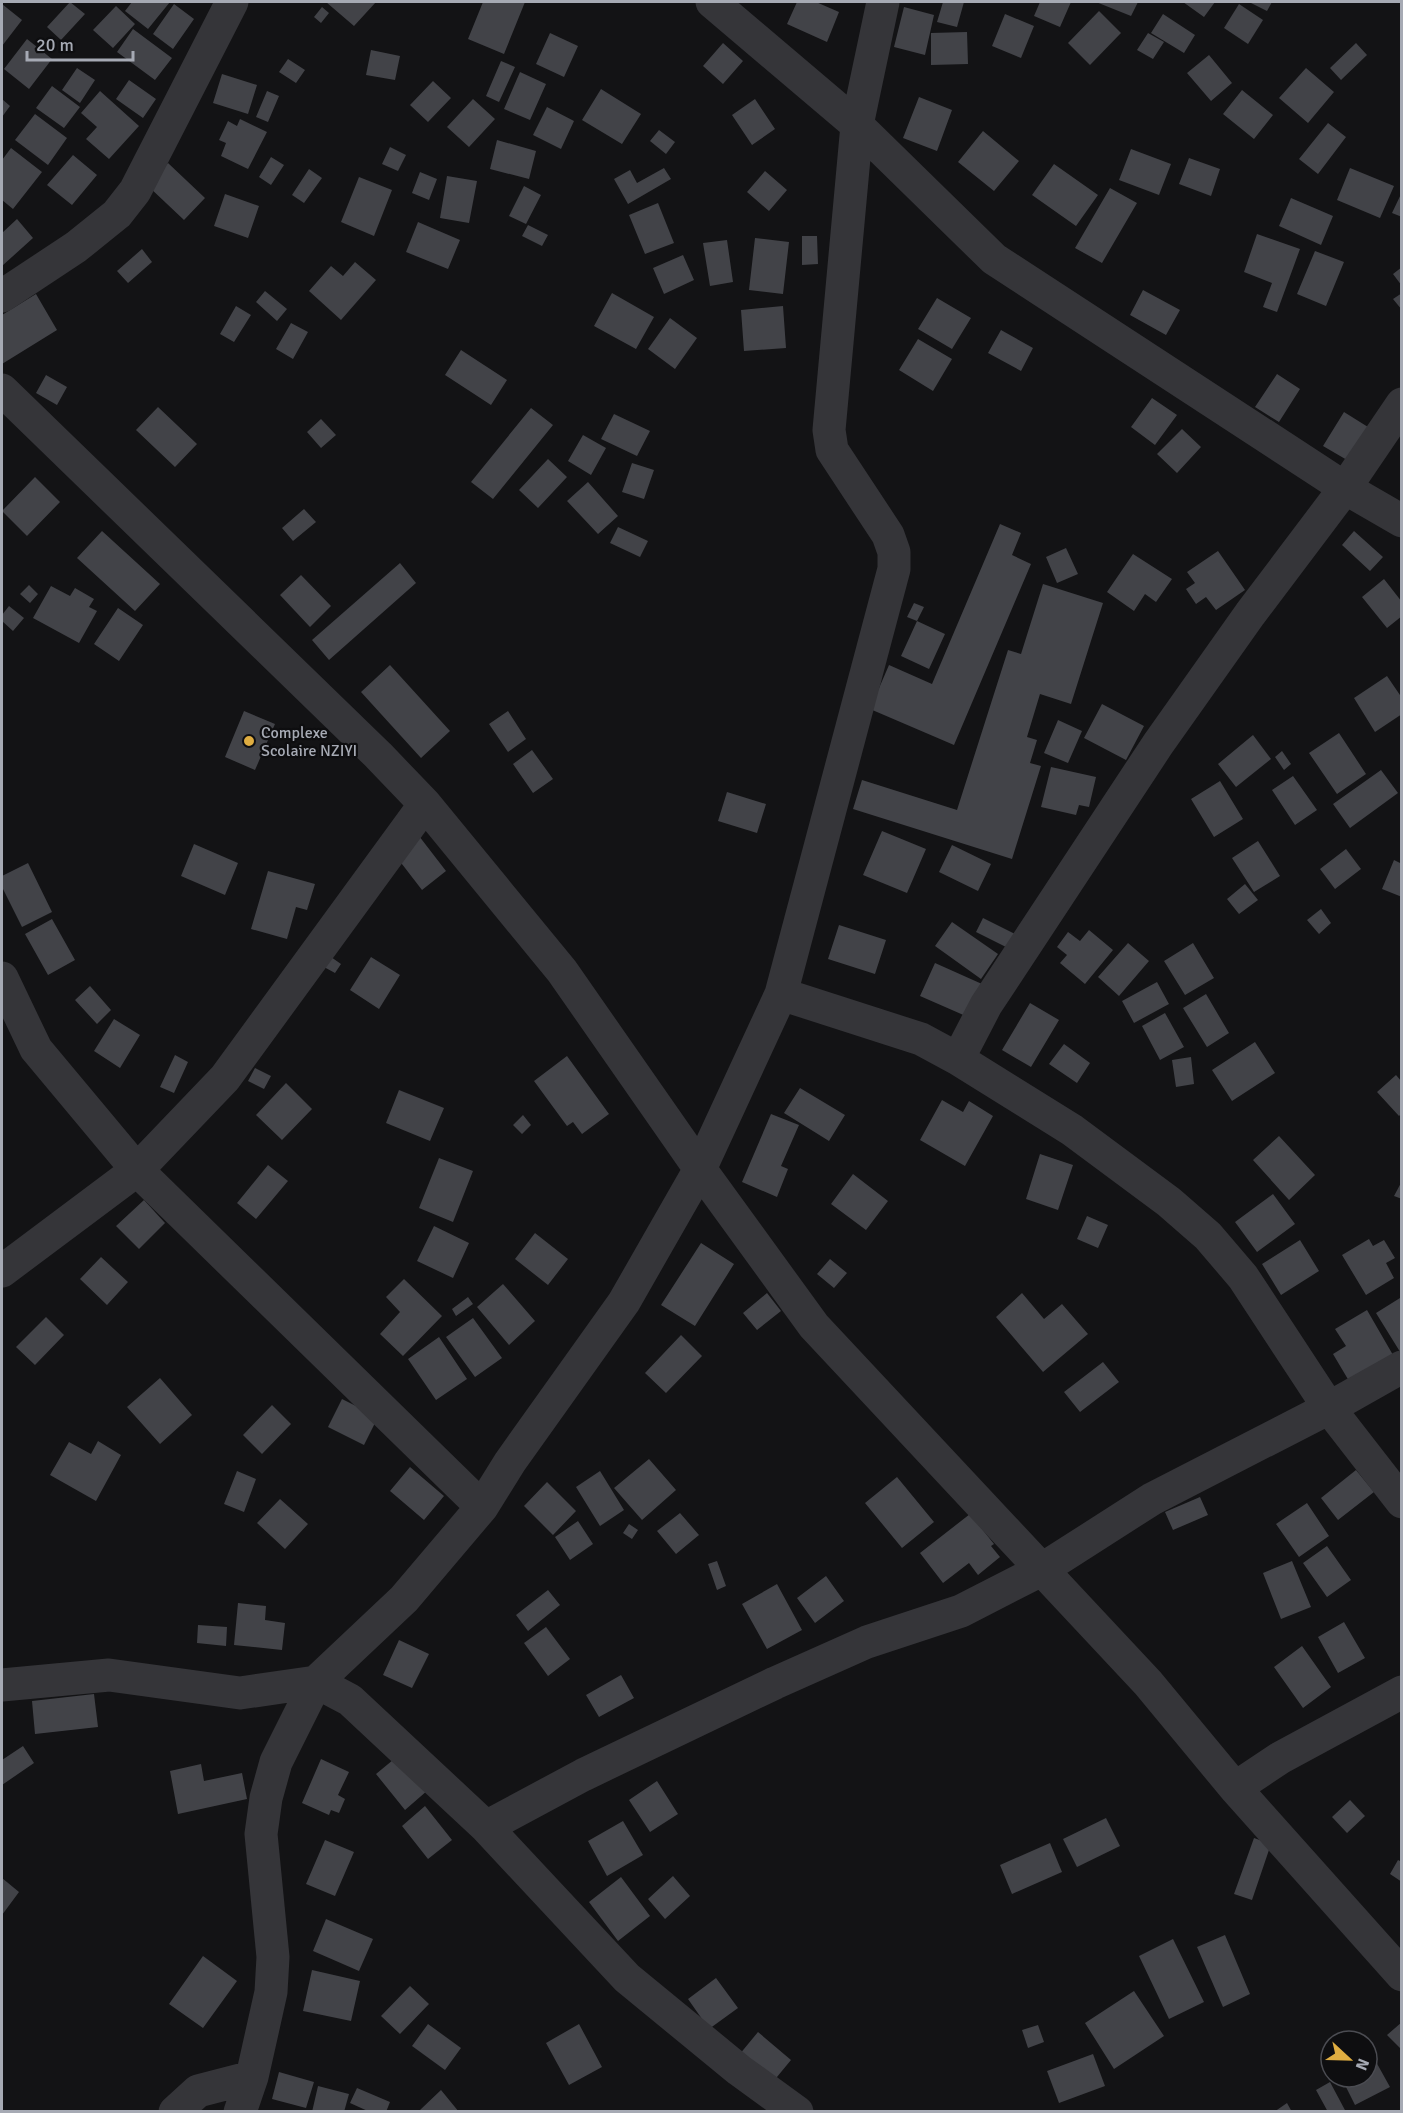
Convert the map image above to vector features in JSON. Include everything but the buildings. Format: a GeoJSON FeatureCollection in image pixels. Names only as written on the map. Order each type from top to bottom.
{"type":"FeatureCollection","features":[{"type":"Feature","properties":{"kind":"street"},"geometry":{"type":"LineString","coordinates":[[2,296],[76,247],[117,214],[135,191],[232,2]]}},
{"type":"Feature","properties":{"kind":"street"},"geometry":{"type":"LineString","coordinates":[[712,2],[857,125],[994,259],[1345,488],[1401,521]]}},
{"type":"Feature","properties":{"kind":"street"},"geometry":{"type":"LineString","coordinates":[[240,2112],[252,2077],[271,1992],[273,1957],[261,1834],[266,1798],[276,1762],[316,1682],[404,1599],[482,1507],[510,1462],[624,1302],[700,1169],[781,994],[894,569],[894,552],[888,535],[832,450],[829,430],[857,125],[882,2]]}},
{"type":"Feature","properties":{"kind":"street"},"geometry":{"type":"LineString","coordinates":[[2,390],[370,746],[425,804],[562,971],[700,1169],[814,1326],[1148,1683],[1235,1788],[1401,1975]]}},
{"type":"Feature","properties":{"kind":"street"},"geometry":{"type":"LineString","coordinates":[[958,1059],[992,995],[1158,744],[1250,614],[1345,488],[1401,404]]}},
{"type":"Feature","properties":{"kind":"street"},"geometry":{"type":"LineString","coordinates":[[2,1271],[137,1170],[225,1078],[425,804]]}},
{"type":"Feature","properties":{"kind":"street"},"geometry":{"type":"LineString","coordinates":[[2,978],[36,1049],[137,1170],[482,1507]]}},
{"type":"Feature","properties":{"kind":"street"},"geometry":{"type":"LineString","coordinates":[[781,994],[921,1039],[958,1059],[1072,1130],[1169,1202],[1208,1236],[1243,1277],[1329,1408],[1401,1502]]}},
{"type":"Feature","properties":{"kind":"street"},"geometry":{"type":"LineString","coordinates":[[486,1827],[583,1775],[717,1710],[867,1642],[961,1611],[1041,1570],[1152,1499],[1329,1408],[1401,1367]]}},
{"type":"Feature","properties":{"kind":"street"},"geometry":{"type":"LineString","coordinates":[[2,1686],[109,1675],[240,1693],[316,1682],[350,1700],[486,1827],[627,1978],[739,2070],[797,2112]]}},
{"type":"Feature","properties":{"kind":"street"},"geometry":{"type":"LineString","coordinates":[[1235,1788],[1280,1758],[1401,1692]]}},
{"type":"Feature","properties":{"kind":"street"},"geometry":{"type":"LineString","coordinates":[[175,2112],[198,2091],[252,2077]]}},
{"type":"Feature","properties":{"kind":"place","name":"Complexe Scolaire NZIYI"},"geometry":{"type":"Point","coordinates":[249,741]}}]}
